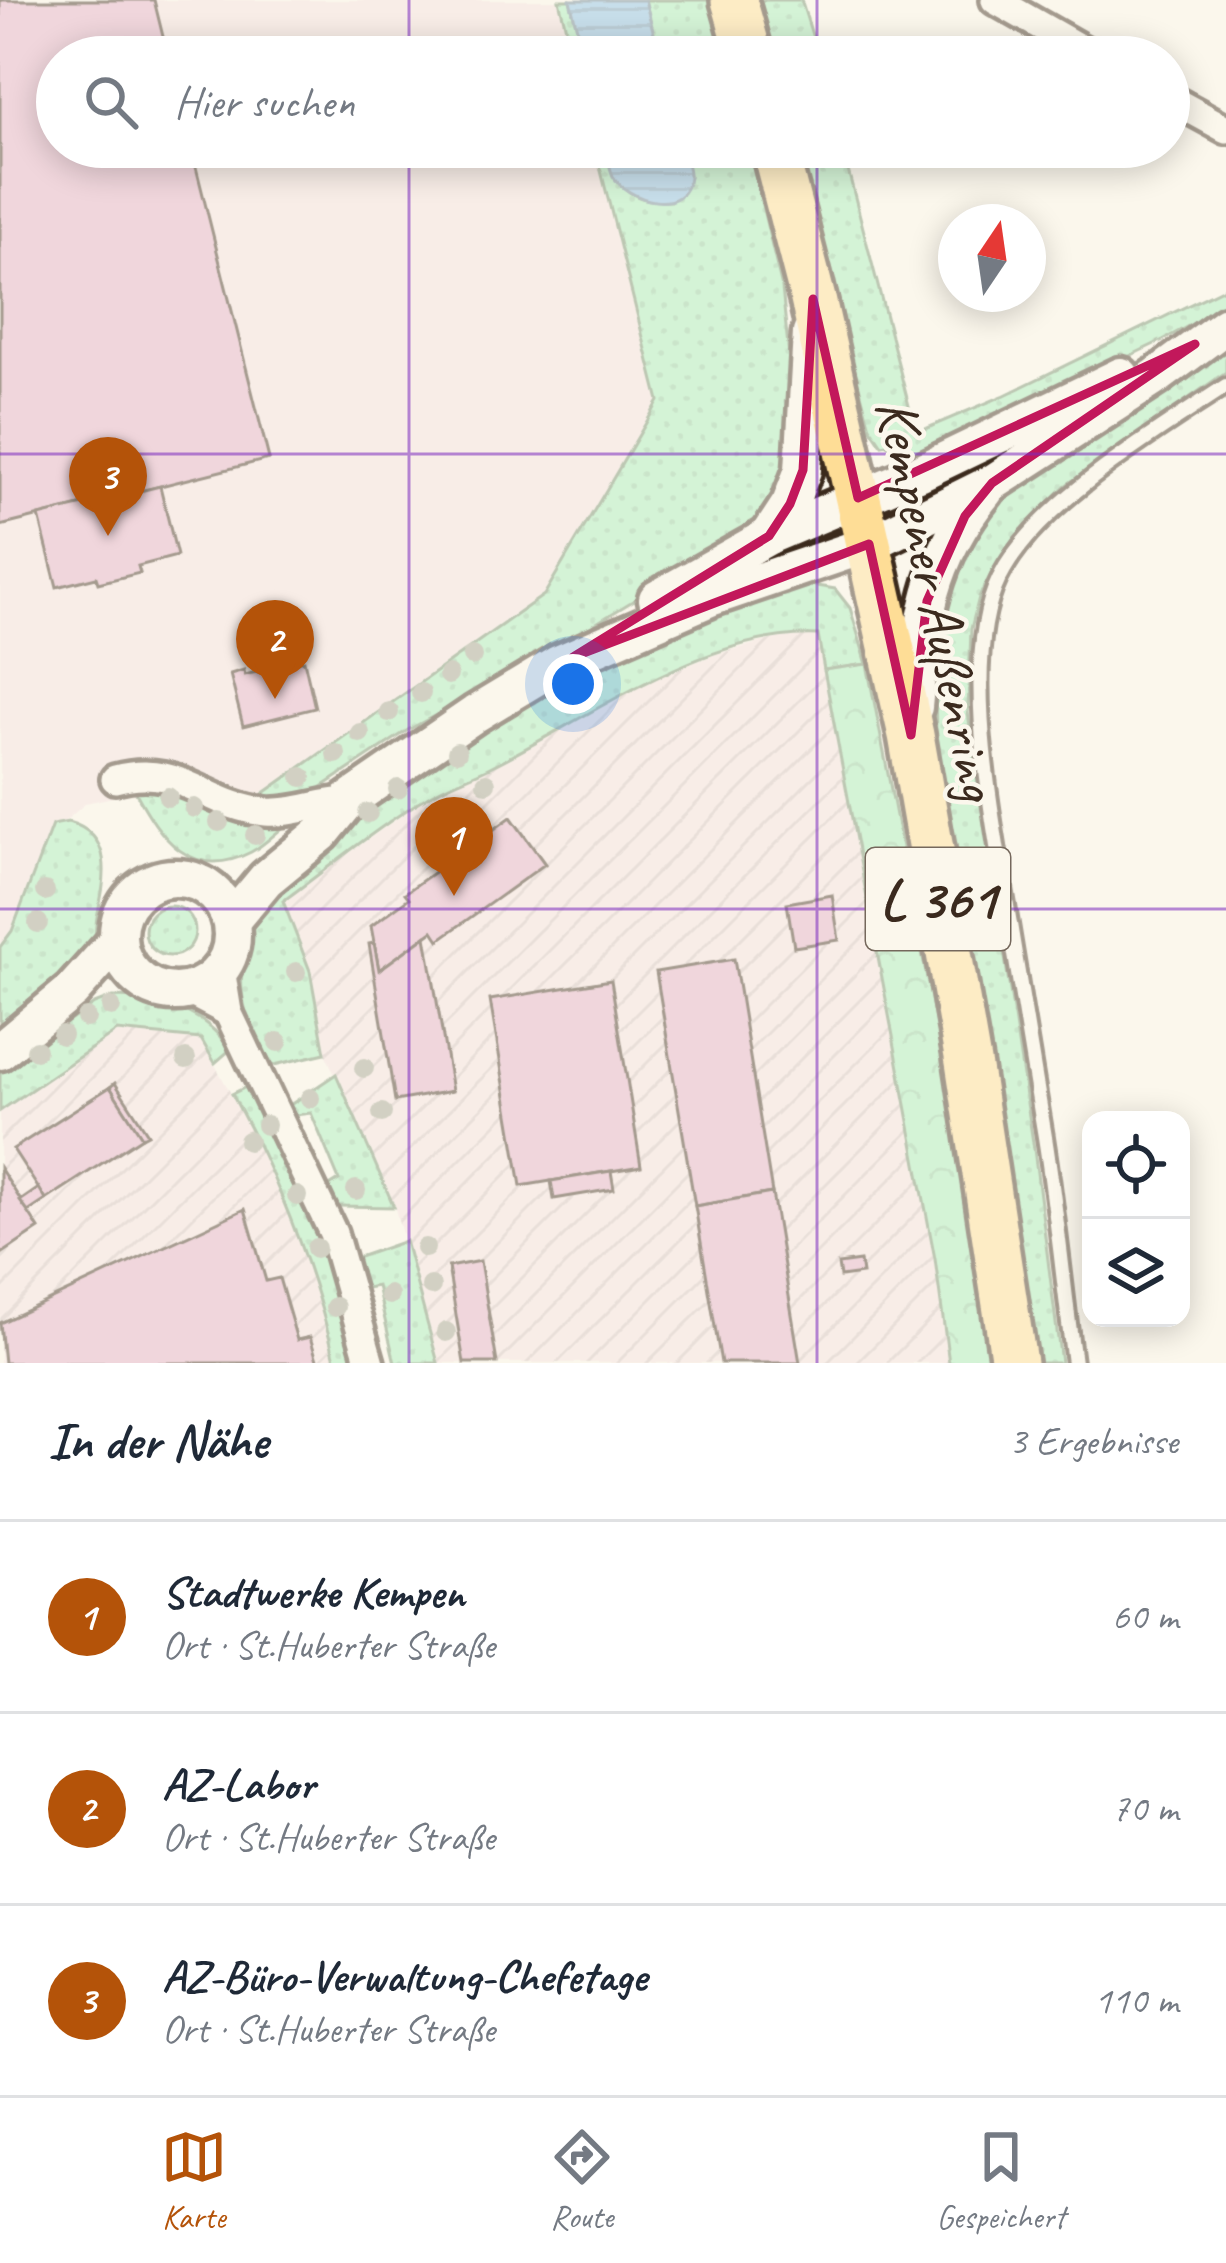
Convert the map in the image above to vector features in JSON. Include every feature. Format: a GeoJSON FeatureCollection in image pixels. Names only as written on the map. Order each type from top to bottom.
{"type":"FeatureCollection","features":[{"type":"Feature","properties":{"kind":"main road"},"geometry":{"type":"LineString","coordinates":[[734,0],[743,36]]}},
{"type":"Feature","properties":{"kind":"main road","name":"Kempener Außenring"},"geometry":{"type":"LineString","coordinates":[[779,168],[911,735],[1014,1363]]}},
{"type":"Feature","properties":{"kind":"street"},"geometry":{"type":"LineString","coordinates":[[995,0],[1058,36]]}},
{"type":"Feature","properties":{"kind":"street"},"geometry":{"type":"LineString","coordinates":[[1190,109],[1226,129]]}},
{"type":"Feature","properties":{"kind":"street"},"geometry":{"type":"LineString","coordinates":[[769,536],[790,505],[803,470],[813,298]]}},
{"type":"Feature","properties":{"kind":"street"},"geometry":{"type":"LineString","coordinates":[[573,657],[604,629],[769,536],[1211,334]]}},
{"type":"Feature","properties":{"kind":"street"},"geometry":{"type":"LineString","coordinates":[[210,890],[340,810],[475,714],[573,657],[710,598],[868,544],[992,483],[1157,376],[1211,334]]}},
{"type":"Feature","properties":{"kind":"street"},"geometry":{"type":"LineString","coordinates":[[911,735],[921,628],[936,572],[964,516],[992,483]]}},
{"type":"Feature","properties":{"kind":"street"},"geometry":{"type":"LineString","coordinates":[[115,778],[169,775],[238,808],[296,812],[318,802],[340,810]]}},
{"type":"Feature","properties":{"kind":"street"},"geometry":{"type":"LineString","coordinates":[[117,941],[129,970],[140,981],[172,992],[207,983],[229,954],[231,921],[266,879],[322,833],[340,810]]}},
{"type":"Feature","properties":{"kind":"street"},"geometry":{"type":"LineString","coordinates":[[0,1053],[72,991],[117,941],[123,908],[145,886],[173,877],[210,890],[231,921]]}},
{"type":"Feature","properties":{"kind":"street"},"geometry":{"type":"LineString","coordinates":[[221,969],[228,1012],[333,1233],[370,1363]]}},
{"type":"Feature","properties":{"kind":"street"},"geometry":{"type":"LineString","coordinates":[[0,1053],[91,996],[140,981]]}},
{"type":"Feature","properties":{"kind":"street"},"geometry":{"type":"LineString","coordinates":[[188,991],[228,1012]]}},
{"type":"Feature","properties":{"kind":"lane"},"geometry":{"type":"LineString","coordinates":[[1074,1363],[1048,1156],[984,764],[982,645],[999,578],[1028,538],[1054,511],[1145,440],[1226,386]]}},
{"type":"Feature","properties":{"kind":"highlighted area"},"geometry":{"type":"Polygon","coordinates":[[[813,299],[858,498],[1195,344],[992,483],[965,516],[927,601],[911,735],[869,544],[573,657],[769,536],[790,504],[803,470],[813,299]]]}},
{"type":"Feature","properties":{"kind":"shaded area"},"geometry":{"type":"Polygon","coordinates":[[[0,0],[559,0],[568,36],[36,36],[36,168],[600,168],[659,401],[544,595],[232,816],[159,787],[86,803],[62,824],[12,932],[0,947],[0,0]]]}},
{"type":"Feature","properties":{"kind":"shaded area"},"geometry":{"type":"Polygon","coordinates":[[[794,634],[818,634],[935,1259],[949,1363],[439,1363],[394,1206],[325,1053],[310,971],[282,901],[434,792],[492,767],[643,683],[716,654],[794,634]]]}},
{"type":"Feature","properties":{"kind":"shaded area"},"geometry":{"type":"Polygon","coordinates":[[[117,1031],[201,1039],[263,1152],[317,1285],[336,1363],[0,1363],[0,1111],[117,1031]]]}},
{"type":"Feature","properties":{"kind":"green space"},"geometry":{"type":"Polygon","coordinates":[[[559,0],[570,0],[579,36],[568,36],[559,0]]]}},
{"type":"Feature","properties":{"kind":"green space"},"geometry":{"type":"Polygon","coordinates":[[[645,0],[712,0],[721,36],[654,36],[645,0]]]}},
{"type":"Feature","properties":{"kind":"green space"},"geometry":{"type":"Polygon","coordinates":[[[755,0],[801,0],[812,36],[765,36],[755,0]]]}},
{"type":"Feature","properties":{"kind":"green space"},"geometry":{"type":"Polygon","coordinates":[[[600,168],[613,168],[634,195],[670,201],[689,176],[687,168],[753,168],[782,288],[796,424],[778,494],[763,515],[746,532],[516,672],[408,730],[310,795],[253,801],[544,595],[659,401],[600,168]]]}},
{"type":"Feature","properties":{"kind":"green space"},"geometry":{"type":"Polygon","coordinates":[[[801,168],[847,168],[916,433],[1226,287],[1226,305],[1163,340],[925,454],[899,454],[882,445],[870,427],[801,168]]]}},
{"type":"Feature","properties":{"kind":"green space"},"geometry":{"type":"Polygon","coordinates":[[[1226,341],[1226,372],[1065,486],[1014,538],[979,597],[971,629],[968,713],[1061,1363],[1027,1363],[942,798],[934,633],[968,529],[1001,493],[1226,341]]]}},
{"type":"Feature","properties":{"kind":"green space"},"geometry":{"type":"Polygon","coordinates":[[[804,584],[835,589],[850,608],[867,664],[824,670],[818,635],[776,637],[690,662],[432,794],[283,901],[310,971],[325,1053],[270,1066],[246,1011],[242,961],[256,905],[288,868],[430,763],[557,683],[670,632],[804,584]]]}},
{"type":"Feature","properties":{"kind":"green space"},"geometry":{"type":"Polygon","coordinates":[[[867,664],[947,1083],[993,1363],[949,1363],[935,1259],[824,670],[867,664]]]}},
{"type":"Feature","properties":{"kind":"green space"},"geometry":{"type":"Polygon","coordinates":[[[159,787],[288,823],[256,849],[230,860],[195,858],[167,839],[135,791],[159,787]]]}},
{"type":"Feature","properties":{"kind":"green space"},"geometry":{"type":"Polygon","coordinates":[[[68,822],[94,837],[104,861],[93,950],[0,1039],[0,947],[12,931],[52,825],[68,822]]]}},
{"type":"Feature","properties":{"kind":"green space"},"geometry":{"type":"Polygon","coordinates":[[[170,906],[187,914],[195,931],[187,948],[170,956],[153,948],[145,931],[153,914],[170,906]]]}},
{"type":"Feature","properties":{"kind":"green space"},"geometry":{"type":"Polygon","coordinates":[[[113,997],[179,1008],[208,1025],[230,1050],[215,1063],[201,1039],[117,1031],[0,1111],[0,1069],[94,1004],[113,997]]]}},
{"type":"Feature","properties":{"kind":"green space"},"geometry":{"type":"Polygon","coordinates":[[[336,1074],[394,1207],[338,1206],[328,1187],[339,1180],[311,1113],[296,1115],[290,1105],[336,1074]]]}},
{"type":"Feature","properties":{"kind":"green space"},"geometry":{"type":"Polygon","coordinates":[[[250,1085],[309,1210],[355,1363],[336,1363],[293,1225],[232,1094],[250,1085]]]}},
{"type":"Feature","properties":{"kind":"green space"},"geometry":{"type":"Polygon","coordinates":[[[405,1241],[438,1363],[395,1363],[377,1286],[366,1288],[356,1258],[405,1241]]]}},
{"type":"Feature","properties":{"kind":"water"},"geometry":{"type":"Polygon","coordinates":[[[570,0],[645,0],[654,36],[579,36],[570,0]]]}},
{"type":"Feature","properties":{"kind":"water"},"geometry":{"type":"Polygon","coordinates":[[[611,168],[688,168],[689,173],[686,189],[668,201],[643,198],[613,176],[611,168]]]}},
{"type":"Feature","properties":{"kind":"building"},"geometry":{"type":"Polygon","coordinates":[[[0,0],[154,0],[163,36],[36,36],[36,168],[196,168],[269,459],[0,526],[0,0]]]}},
{"type":"Feature","properties":{"kind":"building"},"geometry":{"type":"Polygon","coordinates":[[[160,486],[177,556],[138,566],[140,573],[57,587],[39,516],[160,486]]]}},
{"type":"Feature","properties":{"kind":"building"},"geometry":{"type":"Polygon","coordinates":[[[304,660],[315,708],[243,726],[230,674],[244,670],[245,675],[304,660]]]}},
{"type":"Feature","properties":{"kind":"building"},"geometry":{"type":"Polygon","coordinates":[[[511,817],[545,864],[439,940],[433,931],[379,970],[371,926],[409,898],[405,893],[511,817]]]}},
{"type":"Feature","properties":{"kind":"building"},"geometry":{"type":"Polygon","coordinates":[[[832,895],[839,940],[794,947],[787,903],[832,895]]]}},
{"type":"Feature","properties":{"kind":"building"},"geometry":{"type":"Polygon","coordinates":[[[426,936],[452,1091],[395,1101],[369,944],[374,943],[379,970],[426,936]]]}},
{"type":"Feature","properties":{"kind":"building"},"geometry":{"type":"Polygon","coordinates":[[[734,959],[772,1193],[695,1206],[656,972],[734,959]]]}},
{"type":"Feature","properties":{"kind":"building"},"geometry":{"type":"Polygon","coordinates":[[[611,980],[641,1166],[521,1186],[490,1000],[611,980]]]}},
{"type":"Feature","properties":{"kind":"building"},"geometry":{"type":"Polygon","coordinates":[[[115,1083],[148,1134],[142,1137],[110,1087],[115,1083]]]}},
{"type":"Feature","properties":{"kind":"building"},"geometry":{"type":"Polygon","coordinates":[[[110,1087],[142,1137],[46,1200],[13,1149],[110,1087]]]}},
{"type":"Feature","properties":{"kind":"building"},"geometry":{"type":"Polygon","coordinates":[[[0,1168],[39,1229],[0,1255],[0,1168]]]}},
{"type":"Feature","properties":{"kind":"building"},"geometry":{"type":"Polygon","coordinates":[[[611,1171],[614,1189],[554,1199],[551,1181],[611,1171]]]}},
{"type":"Feature","properties":{"kind":"building"},"geometry":{"type":"Polygon","coordinates":[[[39,1188],[46,1200],[28,1212],[20,1201],[39,1188]]]}},
{"type":"Feature","properties":{"kind":"building"},"geometry":{"type":"Polygon","coordinates":[[[772,1193],[800,1363],[721,1363],[695,1206],[772,1193]]]}},
{"type":"Feature","properties":{"kind":"building"},"geometry":{"type":"Polygon","coordinates":[[[245,1209],[266,1281],[279,1278],[297,1340],[310,1337],[318,1363],[4,1363],[0,1323],[245,1209]]]}},
{"type":"Feature","properties":{"kind":"building"},"geometry":{"type":"Polygon","coordinates":[[[480,1261],[497,1363],[464,1363],[448,1267],[480,1261]]]}},
{"type":"Feature","properties":{"kind":"building"},"geometry":{"type":"Polygon","coordinates":[[[860,1261],[862,1274],[840,1277],[838,1264],[860,1261]]]}},
{"type":"Feature","properties":{"kind":"place","name":"AZ-Büro-Verwaltung-Chefetage"},"geometry":{"type":"Point","coordinates":[108,536]}},
{"type":"Feature","properties":{"kind":"place","name":"AZ-Labor"},"geometry":{"type":"Point","coordinates":[275,699]}},
{"type":"Feature","properties":{"kind":"place","name":"Stadtwerke Kempen"},"geometry":{"type":"Point","coordinates":[454,896]}}]}
